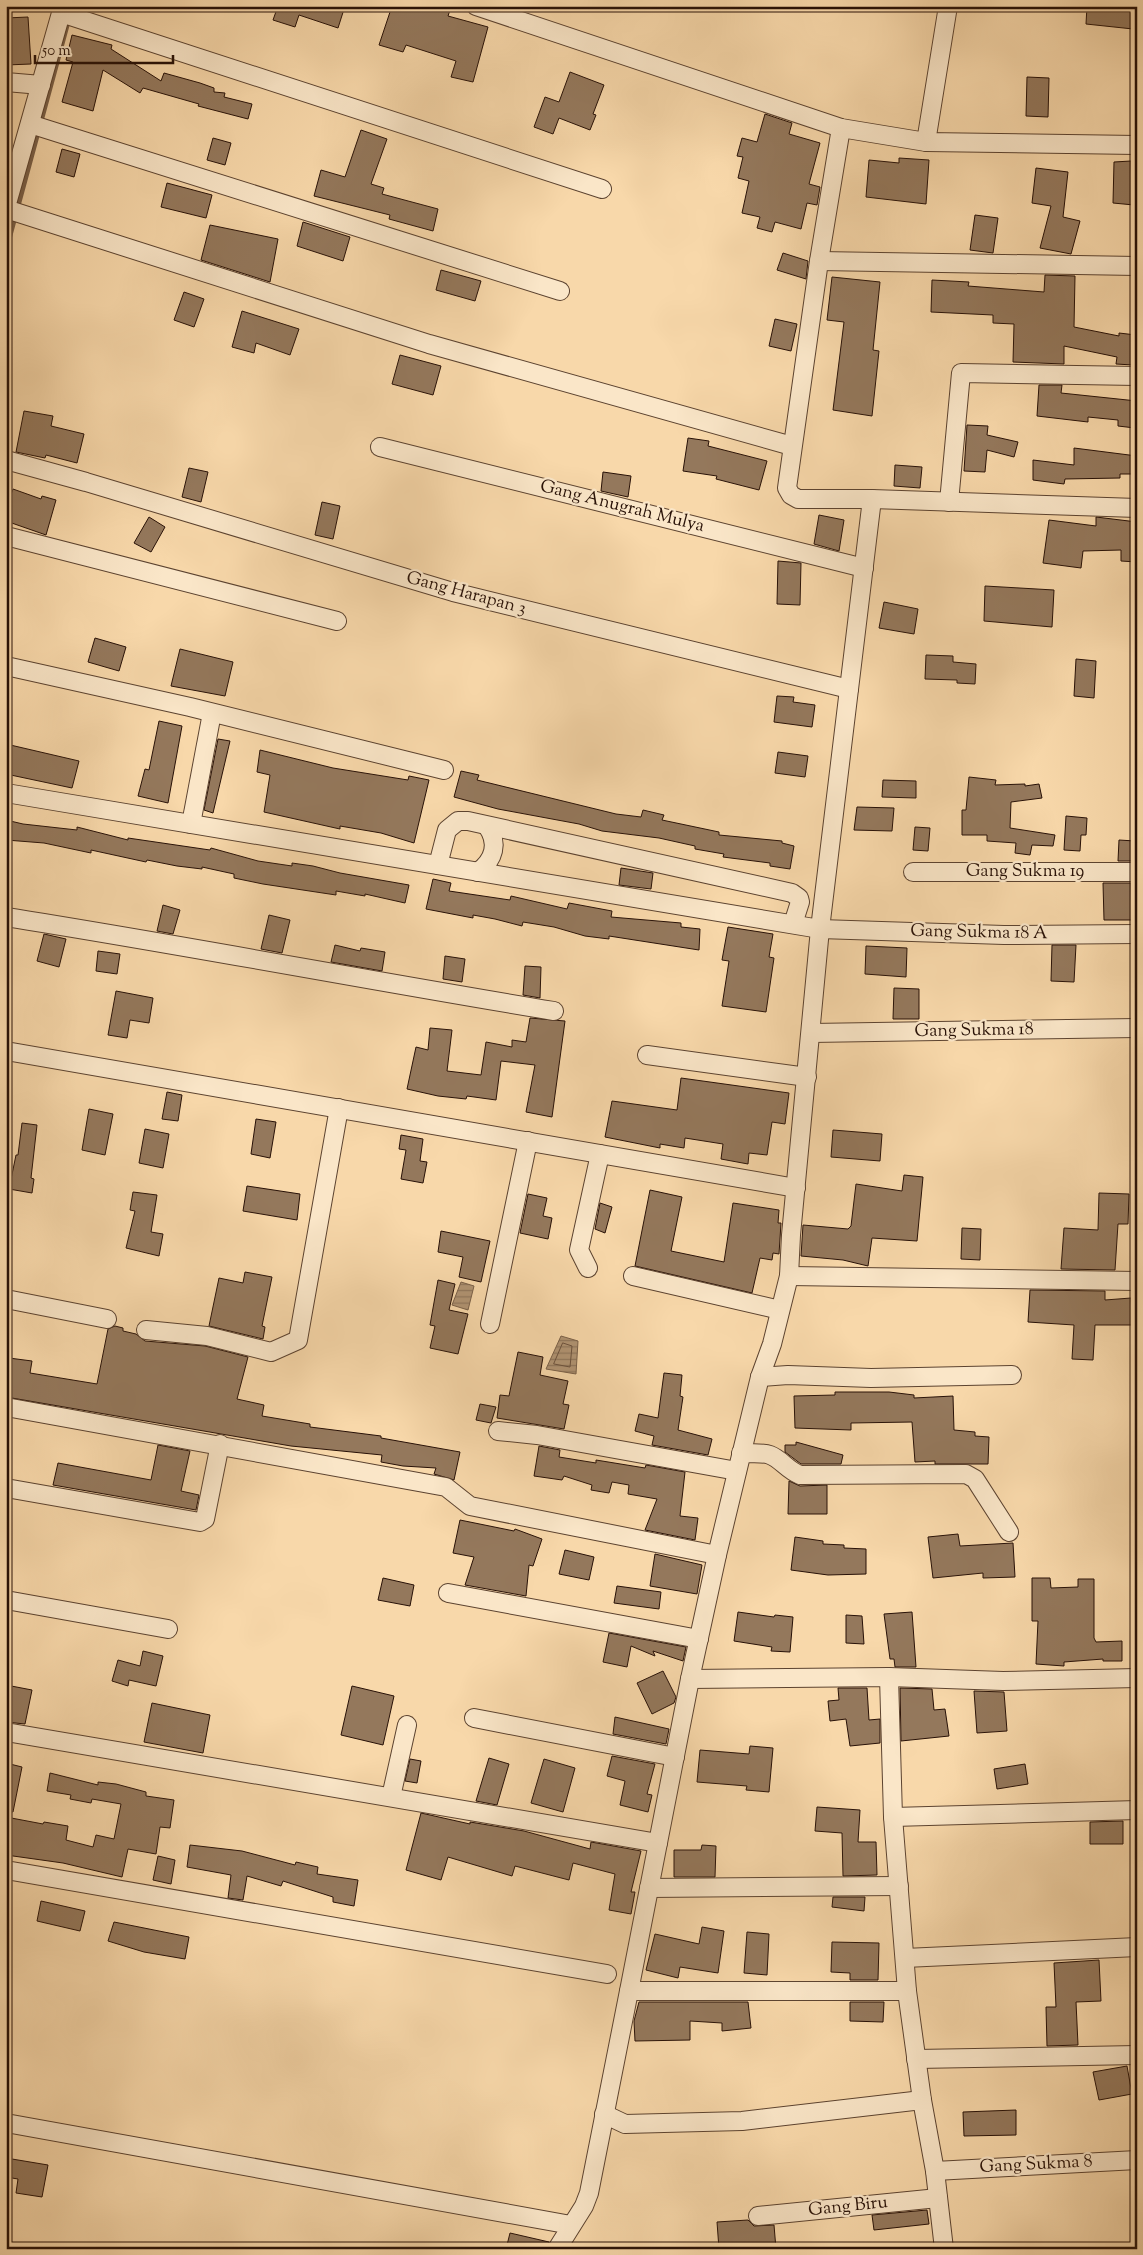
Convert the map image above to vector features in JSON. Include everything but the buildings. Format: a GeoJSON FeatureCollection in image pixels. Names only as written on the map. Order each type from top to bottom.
{"type":"FeatureCollection","features":[{"type":"Feature","properties":{"kind":"street"},"geometry":{"type":"LineString","coordinates":[[476,6],[842,128],[926,142],[1137,144]]}},
{"type":"Feature","properties":{"kind":"street"},"geometry":{"type":"LineString","coordinates":[[926,142],[948,6]]}},
{"type":"Feature","properties":{"kind":"street"},"geometry":{"type":"LineString","coordinates":[[602,189],[62,10],[7,209],[429,344],[792,446]]}},
{"type":"Feature","properties":{"kind":"street"},"geometry":{"type":"LineString","coordinates":[[6,82],[41,85]]}},
{"type":"Feature","properties":{"kind":"street"},"geometry":{"type":"LineString","coordinates":[[31,124],[560,291]]}},
{"type":"Feature","properties":{"kind":"street"},"geometry":{"type":"LineString","coordinates":[[842,128],[819,261],[786,481],[791,495],[798,499],[872,499],[1137,508]]}},
{"type":"Feature","properties":{"kind":"street"},"geometry":{"type":"LineString","coordinates":[[819,261],[1137,266]]}},
{"type":"Feature","properties":{"kind":"street"},"geometry":{"type":"LineString","coordinates":[[950,502],[961,373],[1137,376]]}},
{"type":"Feature","properties":{"kind":"street","name":"Gang Anugrah Mulya"},"geometry":{"type":"LineString","coordinates":[[380,447],[864,568]]}},
{"type":"Feature","properties":{"kind":"street","name":"Gang Harapan 3"},"geometry":{"type":"LineString","coordinates":[[6,460],[86,482],[453,592],[849,689]]}},
{"type":"Feature","properties":{"kind":"street"},"geometry":{"type":"LineString","coordinates":[[557,2249],[589,2193],[690,1679],[760,1377],[772,1344],[790,1276],[796,1188],[820,929],[872,499]]}},
{"type":"Feature","properties":{"kind":"street"},"geometry":{"type":"LineString","coordinates":[[6,536],[337,621]]}},
{"type":"Feature","properties":{"kind":"street"},"geometry":{"type":"LineString","coordinates":[[6,666],[212,713],[444,770]]}},
{"type":"Feature","properties":{"kind":"street"},"geometry":{"type":"LineString","coordinates":[[191,824],[212,713]]}},
{"type":"Feature","properties":{"kind":"street"},"geometry":{"type":"LineString","coordinates":[[6,793],[478,872],[488,864],[494,852],[493,834],[487,826]]}},
{"type":"Feature","properties":{"kind":"street"},"geometry":{"type":"LineString","coordinates":[[438,865],[447,830],[458,821],[468,821],[792,893],[799,898],[800,902],[793,924]]}},
{"type":"Feature","properties":{"kind":"street","name":"Gang Sukma 18 A"},"geometry":{"type":"LineString","coordinates":[[478,872],[820,929],[1004,935],[1137,934]]}},
{"type":"Feature","properties":{"kind":"street","name":"Gang Sukma 19"},"geometry":{"type":"LineString","coordinates":[[914,872],[1137,872]]}},
{"type":"Feature","properties":{"kind":"street"},"geometry":{"type":"LineString","coordinates":[[6,917],[129,936],[320,972],[554,1011]]}},
{"type":"Feature","properties":{"kind":"street","name":"Gang Sukma 18"},"geometry":{"type":"LineString","coordinates":[[811,1033],[1137,1028]]}},
{"type":"Feature","properties":{"kind":"street"},"geometry":{"type":"LineString","coordinates":[[6,1050],[796,1188]]}},
{"type":"Feature","properties":{"kind":"street"},"geometry":{"type":"LineString","coordinates":[[647,1055],[807,1077]]}},
{"type":"Feature","properties":{"kind":"street"},"geometry":{"type":"LineString","coordinates":[[146,1330],[207,1336],[271,1352],[298,1340],[339,1108]]}},
{"type":"Feature","properties":{"kind":"street"},"geometry":{"type":"LineString","coordinates":[[490,1324],[528,1141]]}},
{"type":"Feature","properties":{"kind":"street"},"geometry":{"type":"LineString","coordinates":[[588,1268],[580,1250],[600,1154]]}},
{"type":"Feature","properties":{"kind":"street"},"geometry":{"type":"LineString","coordinates":[[633,1276],[780,1310]]}},
{"type":"Feature","properties":{"kind":"street"},"geometry":{"type":"LineString","coordinates":[[790,1276],[1137,1281]]}},
{"type":"Feature","properties":{"kind":"street"},"geometry":{"type":"LineString","coordinates":[[6,1299],[107,1319]]}},
{"type":"Feature","properties":{"kind":"street"},"geometry":{"type":"LineString","coordinates":[[760,1377],[788,1374],[871,1378],[1012,1375]]}},
{"type":"Feature","properties":{"kind":"street"},"geometry":{"type":"LineString","coordinates":[[6,1407],[220,1444],[446,1487],[470,1506],[717,1556]]}},
{"type":"Feature","properties":{"kind":"street"},"geometry":{"type":"LineString","coordinates":[[498,1431],[738,1471]]}},
{"type":"Feature","properties":{"kind":"street"},"geometry":{"type":"LineString","coordinates":[[6,1488],[200,1522],[205,1519],[220,1444]]}},
{"type":"Feature","properties":{"kind":"street"},"geometry":{"type":"LineString","coordinates":[[742,1453],[769,1455],[776,1458],[789,1471],[800,1476],[966,1474],[975,1479],[1009,1532]]}},
{"type":"Feature","properties":{"kind":"street"},"geometry":{"type":"LineString","coordinates":[[448,1593],[699,1639]]}},
{"type":"Feature","properties":{"kind":"street"},"geometry":{"type":"LineString","coordinates":[[6,1600],[168,1629]]}},
{"type":"Feature","properties":{"kind":"street"},"geometry":{"type":"LineString","coordinates":[[690,1679],[889,1677],[1003,1681],[1137,1678]]}},
{"type":"Feature","properties":{"kind":"street"},"geometry":{"type":"LineString","coordinates":[[889,1677],[893,1817],[907,1991],[922,2100],[935,2171],[944,2249]]}},
{"type":"Feature","properties":{"kind":"street"},"geometry":{"type":"LineString","coordinates":[[474,1718],[675,1757]]}},
{"type":"Feature","properties":{"kind":"street"},"geometry":{"type":"LineString","coordinates":[[391,1797],[407,1724]]}},
{"type":"Feature","properties":{"kind":"street"},"geometry":{"type":"LineString","coordinates":[[6,1732],[658,1843]]}},
{"type":"Feature","properties":{"kind":"street"},"geometry":{"type":"LineString","coordinates":[[893,1817],[1137,1810]]}},
{"type":"Feature","properties":{"kind":"street"},"geometry":{"type":"LineString","coordinates":[[6,1870],[607,1974]]}},
{"type":"Feature","properties":{"kind":"street"},"geometry":{"type":"LineString","coordinates":[[649,1888],[899,1886]]}},
{"type":"Feature","properties":{"kind":"street"},"geometry":{"type":"LineString","coordinates":[[905,1958],[1137,1947]]}},
{"type":"Feature","properties":{"kind":"street"},"geometry":{"type":"LineString","coordinates":[[629,1991],[907,1991]]}},
{"type":"Feature","properties":{"kind":"street"},"geometry":{"type":"LineString","coordinates":[[916,2059],[1137,2055]]}},
{"type":"Feature","properties":{"kind":"street"},"geometry":{"type":"LineString","coordinates":[[604,2114],[626,2124],[742,2121],[922,2100]]}},
{"type":"Feature","properties":{"kind":"street"},"geometry":{"type":"LineString","coordinates":[[6,2123],[571,2225]]}},
{"type":"Feature","properties":{"kind":"street","name":"Gang Sukma 8"},"geometry":{"type":"LineString","coordinates":[[935,2171],[1137,2160]]}},
{"type":"Feature","properties":{"kind":"street","name":"Gang Biru"},"geometry":{"type":"LineString","coordinates":[[758,2216],[938,2198]]}},
{"type":"Feature","properties":{"kind":"water"},"geometry":{"type":"Polygon","coordinates":[[[461,1282],[474,1286],[468,1310],[452,1305],[461,1282]]]}},
{"type":"Feature","properties":{"kind":"water"},"geometry":{"type":"Polygon","coordinates":[[[561,1336],[578,1341],[576,1374],[546,1369],[561,1336]]]}},
{"type":"Feature","properties":{"kind":"waterway"},"geometry":{"type":"LineString","coordinates":[[6,249],[72,6]]}}]}
